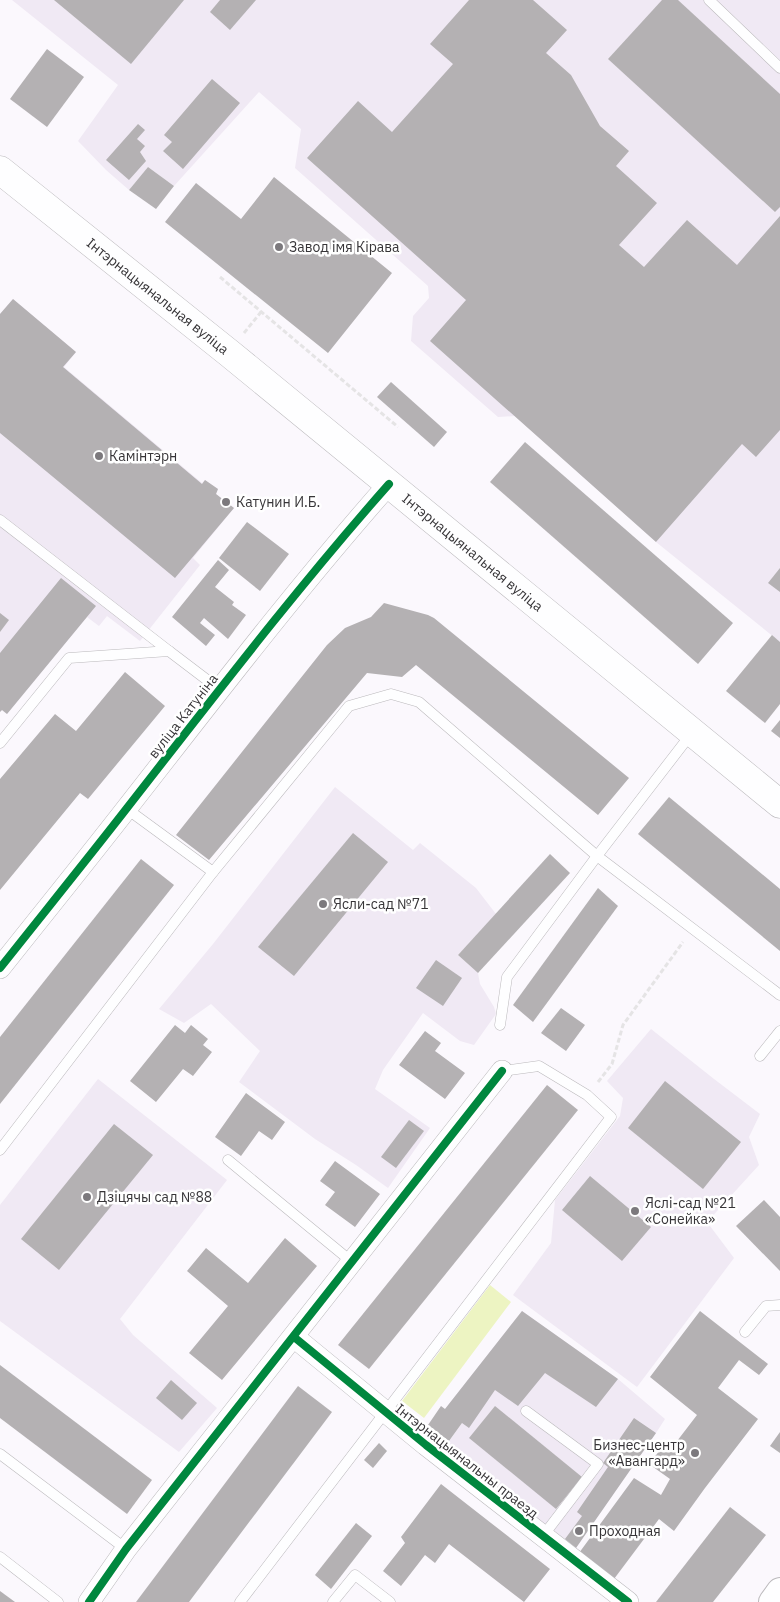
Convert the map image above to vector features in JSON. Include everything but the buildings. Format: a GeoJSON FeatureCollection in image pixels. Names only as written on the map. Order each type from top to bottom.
{"type":"FeatureCollection","features":[{"type":"Feature","properties":{"kind":"main road","name":"Інтэрнацыянальная вуліца"},"geometry":{"type":"LineString","coordinates":[[0,170],[229,352],[780,804]]}},
{"type":"Feature","properties":{"kind":"street","name":"вуліца Катуніна"},"geometry":{"type":"LineString","coordinates":[[0,968],[219,689],[389,484]]}},
{"type":"Feature","properties":{"kind":"street"},"geometry":{"type":"LineString","coordinates":[[89,1602],[126,1549],[502,1071]]}},
{"type":"Feature","properties":{"kind":"street","name":"Інтэрнацыянальны праезд"},"geometry":{"type":"LineString","coordinates":[[294,1337],[384,1412],[628,1602]]}},
{"type":"Feature","properties":{"kind":"street"},"geometry":{"type":"LineString","coordinates":[[772,1602],[780,1591]]}},
{"type":"Feature","properties":{"kind":"lane"},"geometry":{"type":"LineString","coordinates":[[709,0],[780,68]]}},
{"type":"Feature","properties":{"kind":"lane"},"geometry":{"type":"LineString","coordinates":[[0,520],[219,689]]}},
{"type":"Feature","properties":{"kind":"lane"},"geometry":{"type":"LineString","coordinates":[[0,743],[69,658],[169,651]]}},
{"type":"Feature","properties":{"kind":"lane"},"geometry":{"type":"LineString","coordinates":[[0,1150],[213,872],[349,706],[391,694],[420,702],[597,856],[780,996]]}},
{"type":"Feature","properties":{"kind":"lane"},"geometry":{"type":"LineString","coordinates":[[500,1026],[507,978],[597,856],[692,733]]}},
{"type":"Feature","properties":{"kind":"lane"},"geometry":{"type":"LineString","coordinates":[[126,809],[213,872]]}},
{"type":"Feature","properties":{"kind":"lane"},"geometry":{"type":"LineString","coordinates":[[760,1056],[780,1031]]}},
{"type":"Feature","properties":{"kind":"lane"},"geometry":{"type":"LineString","coordinates":[[240,1602],[611,1117],[587,1095],[539,1066],[502,1071]]}},
{"type":"Feature","properties":{"kind":"lane"},"geometry":{"type":"LineString","coordinates":[[228,1160],[352,1262]]}},
{"type":"Feature","properties":{"kind":"lane"},"geometry":{"type":"LineString","coordinates":[[744,1332],[766,1306],[780,1305]]}},
{"type":"Feature","properties":{"kind":"lane"},"geometry":{"type":"LineString","coordinates":[[526,1411],[598,1464],[544,1536]]}},
{"type":"Feature","properties":{"kind":"lane"},"geometry":{"type":"LineString","coordinates":[[0,1454],[126,1549]]}},
{"type":"Feature","properties":{"kind":"lane"},"geometry":{"type":"LineString","coordinates":[[0,1556],[58,1602]]}},
{"type":"Feature","properties":{"kind":"lane"},"geometry":{"type":"LineString","coordinates":[[333,1602],[355,1575],[390,1602]]}},
{"type":"Feature","properties":{"kind":"path"},"geometry":{"type":"LineString","coordinates":[[220,277],[398,427]]}},
{"type":"Feature","properties":{"kind":"path"},"geometry":{"type":"LineString","coordinates":[[587,1095],[612,1064],[623,1024],[692,929]]}},
{"type":"Feature","properties":{"kind":"shaded area"},"geometry":{"type":"Polygon","coordinates":[[[12,0],[780,0],[780,642],[656,542],[515,416],[498,417],[411,341],[413,316],[429,298],[428,286],[295,168],[301,129],[259,92],[174,186],[148,167],[129,190],[106,170],[78,141],[118,85],[12,0]]]}},
{"type":"Feature","properties":{"kind":"shaded area"},"geometry":{"type":"Polygon","coordinates":[[[13,299],[76,352],[64,367],[202,483],[205,480],[218,489],[216,494],[234,508],[193,558],[200,565],[140,641],[107,616],[99,626],[87,617],[7,714],[2,710],[0,712],[0,314],[13,299]]]}},
{"type":"Feature","properties":{"kind":"shaded area"},"geometry":{"type":"Polygon","coordinates":[[[335,787],[413,850],[420,843],[476,888],[496,914],[458,955],[478,973],[480,984],[494,1007],[496,1014],[474,1045],[460,1041],[423,1013],[383,1070],[375,1089],[430,1128],[388,1188],[315,1139],[239,1082],[260,1051],[211,1004],[184,1023],[159,1009],[213,944],[335,787]]]}},
{"type":"Feature","properties":{"kind":"shaded area","name":"Яслі-сад №21 «Сонейка»"},"geometry":{"type":"Polygon","coordinates":[[[651,1029],[760,1114],[749,1137],[759,1165],[707,1222],[734,1258],[637,1387],[513,1295],[551,1243],[555,1200],[620,1116],[623,1098],[607,1081],[651,1029]]]}},
{"type":"Feature","properties":{"kind":"shaded area"},"geometry":{"type":"Polygon","coordinates":[[[98,1079],[227,1180],[120,1319],[133,1335],[217,1408],[179,1452],[0,1321],[0,1205],[98,1079]]]}},
{"type":"Feature","properties":{"kind":"shaded area"},"geometry":{"type":"Polygon","coordinates":[[[522,1311],[618,1379],[665,1419],[576,1548],[445,1447],[462,1423],[445,1409],[522,1311]]]}},
{"type":"Feature","properties":{"kind":"green space"},"geometry":{"type":"Polygon","coordinates":[[[490,1285],[511,1302],[424,1418],[402,1401],[490,1285]]]}},
{"type":"Feature","properties":{"kind":"cycle path"},"geometry":{"type":"LineString","coordinates":[[0,968],[321,563],[389,484]]}},
{"type":"Feature","properties":{"kind":"cycle path"},"geometry":{"type":"LineString","coordinates":[[89,1602],[126,1549],[502,1071]]}},
{"type":"Feature","properties":{"kind":"cycle path"},"geometry":{"type":"LineString","coordinates":[[294,1337],[426,1445],[628,1602]]}},
{"type":"Feature","properties":{"kind":"place","name":"Завод імя Кірава"},"geometry":{"type":"Point","coordinates":[279,247]}},
{"type":"Feature","properties":{"kind":"place","name":"Камінтэрн"},"geometry":{"type":"Point","coordinates":[99,456]}},
{"type":"Feature","properties":{"kind":"place","name":"Катунин И.Б."},"geometry":{"type":"Point","coordinates":[226,502]}},
{"type":"Feature","properties":{"kind":"place","name":"Ясли-сад №71"},"geometry":{"type":"Point","coordinates":[323,904]}},
{"type":"Feature","properties":{"kind":"place","name":"Дзіцячы сад №88"},"geometry":{"type":"Point","coordinates":[87,1197]}},
{"type":"Feature","properties":{"kind":"place","name":"Яслі-сад №21 «Сонейка»"},"geometry":{"type":"Point","coordinates":[635,1211]}},
{"type":"Feature","properties":{"kind":"place","name":"Бизнес-центр «Авангард»"},"geometry":{"type":"Point","coordinates":[695,1453]}},
{"type":"Feature","properties":{"kind":"place","name":"Проходная"},"geometry":{"type":"Point","coordinates":[579,1531]}}]}
